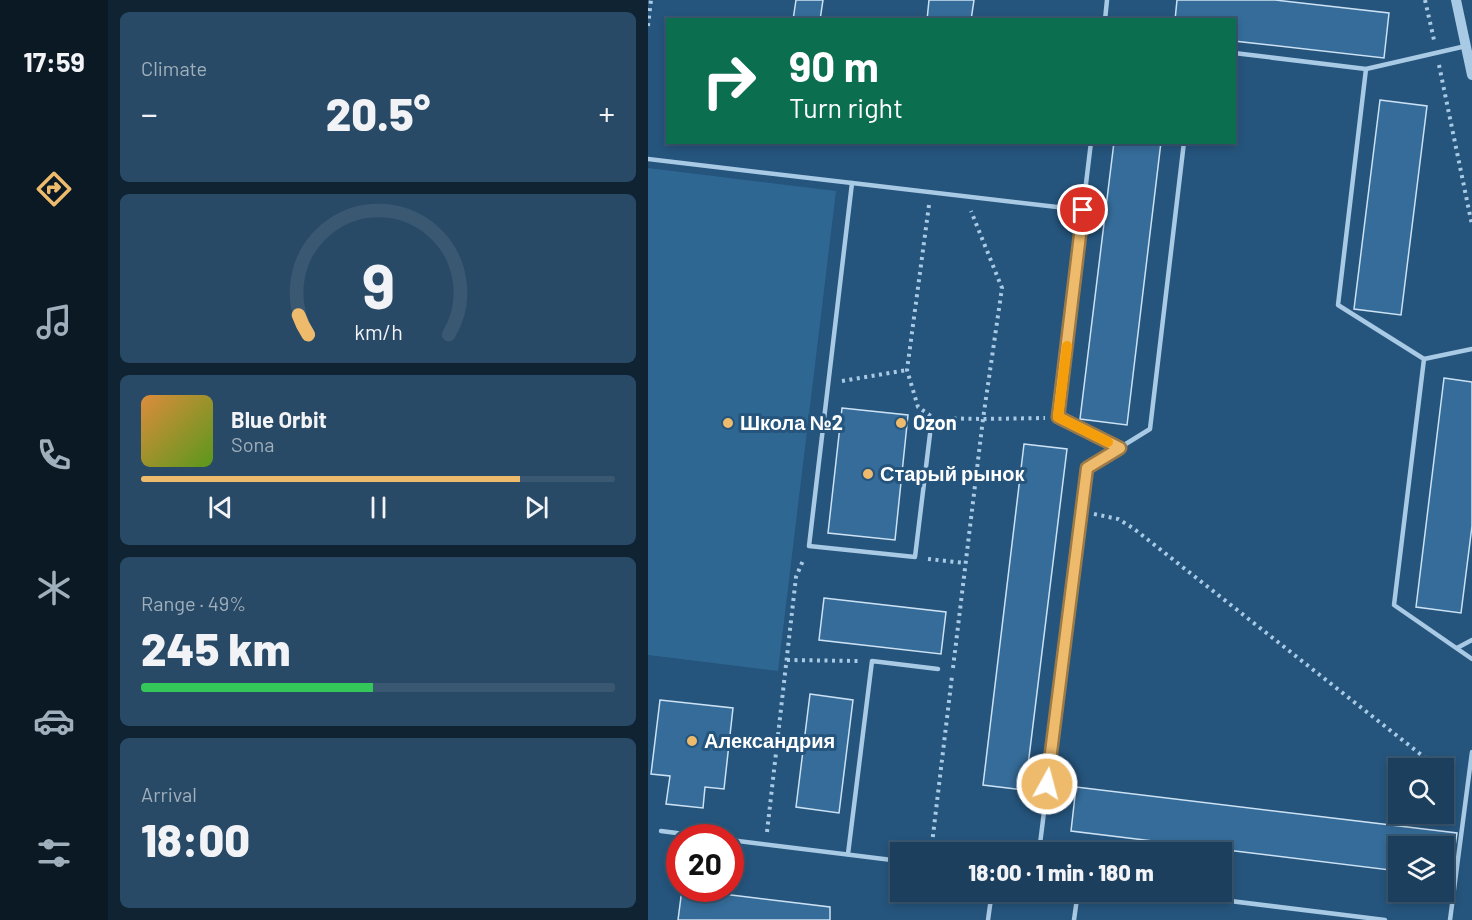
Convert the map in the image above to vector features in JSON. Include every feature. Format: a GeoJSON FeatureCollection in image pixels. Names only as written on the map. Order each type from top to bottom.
{"type":"FeatureCollection","features":[{"type":"Feature","properties":{"kind":"street"},"geometry":{"type":"LineString","coordinates":[[1456,0],[1472,75]]}},
{"type":"Feature","properties":{"kind":"lane"},"geometry":{"type":"LineString","coordinates":[[1105,18],[1107,0]]}},
{"type":"Feature","properties":{"kind":"lane"},"geometry":{"type":"LineString","coordinates":[[1236,53],[1366,69],[1466,46]]}},
{"type":"Feature","properties":{"kind":"lane"},"geometry":{"type":"LineString","coordinates":[[1366,69],[1338,305],[1424,360],[1472,349]]}},
{"type":"Feature","properties":{"kind":"lane"},"geometry":{"type":"LineString","coordinates":[[1091,144],[1058,417],[1120,448]]}},
{"type":"Feature","properties":{"kind":"lane"},"geometry":{"type":"LineString","coordinates":[[1040,842],[1087,468],[1150,429],[1184,144]]}},
{"type":"Feature","properties":{"kind":"lane"},"geometry":{"type":"LineString","coordinates":[[648,159],[1083,210]]}},
{"type":"Feature","properties":{"kind":"lane"},"geometry":{"type":"LineString","coordinates":[[852,183],[809,546],[915,557],[930,434]]}},
{"type":"Feature","properties":{"kind":"lane"},"geometry":{"type":"LineString","coordinates":[[1424,360],[1394,605],[1472,659]]}},
{"type":"Feature","properties":{"kind":"lane"},"geometry":{"type":"LineString","coordinates":[[1457,648],[1472,640]]}},
{"type":"Feature","properties":{"kind":"lane"},"geometry":{"type":"LineString","coordinates":[[848,854],[872,661],[939,669]]}},
{"type":"Feature","properties":{"kind":"lane"},"geometry":{"type":"LineString","coordinates":[[1450,920],[1472,752]]}},
{"type":"Feature","properties":{"kind":"lane"},"geometry":{"type":"LineString","coordinates":[[661,831],[666,832]]}},
{"type":"Feature","properties":{"kind":"lane"},"geometry":{"type":"LineString","coordinates":[[744,842],[890,860]]}},
{"type":"Feature","properties":{"kind":"lane"},"geometry":{"type":"LineString","coordinates":[[1232,901],[1385,920]]}},
{"type":"Feature","properties":{"kind":"lane"},"geometry":{"type":"LineString","coordinates":[[988,920],[990,902]]}},
{"type":"Feature","properties":{"kind":"lane"},"geometry":{"type":"LineString","coordinates":[[1074,920],[1076,902]]}},
{"type":"Feature","properties":{"kind":"path"},"geometry":{"type":"LineString","coordinates":[[648,26],[651,0]]}},
{"type":"Feature","properties":{"kind":"path"},"geometry":{"type":"LineString","coordinates":[[1425,0],[1472,225]]}},
{"type":"Feature","properties":{"kind":"path"},"geometry":{"type":"LineString","coordinates":[[931,192],[907,370],[918,407],[931,416],[983,419],[1058,417]]}},
{"type":"Feature","properties":{"kind":"path"},"geometry":{"type":"LineString","coordinates":[[932,842],[983,419],[1002,288],[965,196]]}},
{"type":"Feature","properties":{"kind":"path"},"geometry":{"type":"LineString","coordinates":[[828,383],[907,370]]}},
{"type":"Feature","properties":{"kind":"path"},"geometry":{"type":"LineString","coordinates":[[930,434],[931,416]]}},
{"type":"Feature","properties":{"kind":"path"},"geometry":{"type":"LineString","coordinates":[[1082,512],[1118,519],[1133,528],[1425,758]]}},
{"type":"Feature","properties":{"kind":"path"},"geometry":{"type":"LineString","coordinates":[[766,844],[796,577],[809,546]]}},
{"type":"Feature","properties":{"kind":"path"},"geometry":{"type":"LineString","coordinates":[[915,557],[966,563]]}},
{"type":"Feature","properties":{"kind":"path"},"geometry":{"type":"LineString","coordinates":[[786,660],[872,661]]}},
{"type":"Feature","properties":{"kind":"shaded area","name":"Школа №2"},"geometry":{"type":"Polygon","coordinates":[[[648,168],[836,191],[778,671],[648,655],[648,168]]]}},
{"type":"Feature","properties":{"kind":"building"},"geometry":{"type":"Polygon","coordinates":[[[796,0],[823,0],[820,18],[793,18],[796,0]]]}},
{"type":"Feature","properties":{"kind":"building"},"geometry":{"type":"Polygon","coordinates":[[[929,0],[974,0],[971,18],[927,18],[929,0]]]}},
{"type":"Feature","properties":{"kind":"building"},"geometry":{"type":"Polygon","coordinates":[[[1177,0],[1275,0],[1389,13],[1384,58],[1236,41],[1236,18],[1175,18],[1177,0]]]}},
{"type":"Feature","properties":{"kind":"building"},"geometry":{"type":"Polygon","coordinates":[[[1380,100],[1427,106],[1401,315],[1354,309],[1380,100]]]}},
{"type":"Feature","properties":{"kind":"building"},"geometry":{"type":"Polygon","coordinates":[[[1114,144],[1161,144],[1127,425],[1080,419],[1114,144]]]}},
{"type":"Feature","properties":{"kind":"building"},"geometry":{"type":"Polygon","coordinates":[[[1444,378],[1472,382],[1472,526],[1461,613],[1416,607],[1444,378]]]}},
{"type":"Feature","properties":{"kind":"building","name":"Старый рынок"},"geometry":{"type":"Polygon","coordinates":[[[842,408],[908,415],[895,540],[828,533],[842,408]]]}},
{"type":"Feature","properties":{"kind":"building"},"geometry":{"type":"Polygon","coordinates":[[[1024,444],[1067,449],[1025,790],[983,785],[1024,444]]]}},
{"type":"Feature","properties":{"kind":"building"},"geometry":{"type":"Polygon","coordinates":[[[824,598],[946,612],[941,654],[819,640],[824,598]]]}},
{"type":"Feature","properties":{"kind":"building"},"geometry":{"type":"Polygon","coordinates":[[[810,694],[853,700],[839,813],[796,807],[810,694]]]}},
{"type":"Feature","properties":{"kind":"building","name":"Александрия"},"geometry":{"type":"Polygon","coordinates":[[[660,700],[733,708],[724,789],[705,787],[703,808],[666,804],[670,776],[651,774],[660,700]]]}},
{"type":"Feature","properties":{"kind":"building"},"geometry":{"type":"Polygon","coordinates":[[[1076,787],[1457,833],[1455,846],[1454,836],[1388,836],[1388,870],[1232,851],[1232,842],[1161,842],[1071,831],[1076,787]]]}},
{"type":"Feature","properties":{"kind":"building"},"geometry":{"type":"Polygon","coordinates":[[[744,897],[830,907],[830,920],[678,920],[680,902],[744,902],[744,897]]]}},
{"type":"Feature","properties":{"kind":"slow traffic"},"geometry":{"type":"LineString","coordinates":[[1067,346],[1058,417],[1108,442]]}},
{"type":"Feature","properties":{"kind":"place","name":"Школа №2"},"geometry":{"type":"Point","coordinates":[728,423]}},
{"type":"Feature","properties":{"kind":"place","name":"Ozon"},"geometry":{"type":"Point","coordinates":[901,423]}},
{"type":"Feature","properties":{"kind":"place","name":"Старый рынок"},"geometry":{"type":"Point","coordinates":[868,474]}},
{"type":"Feature","properties":{"kind":"place","name":"Александрия"},"geometry":{"type":"Point","coordinates":[692,741]}},
{"type":"Feature","properties":{"kind":"route"},"geometry":{"type":"LineString","coordinates":[[1047,784],[1087,468],[1120,448],[1058,417],[1083,210]]}}]}
